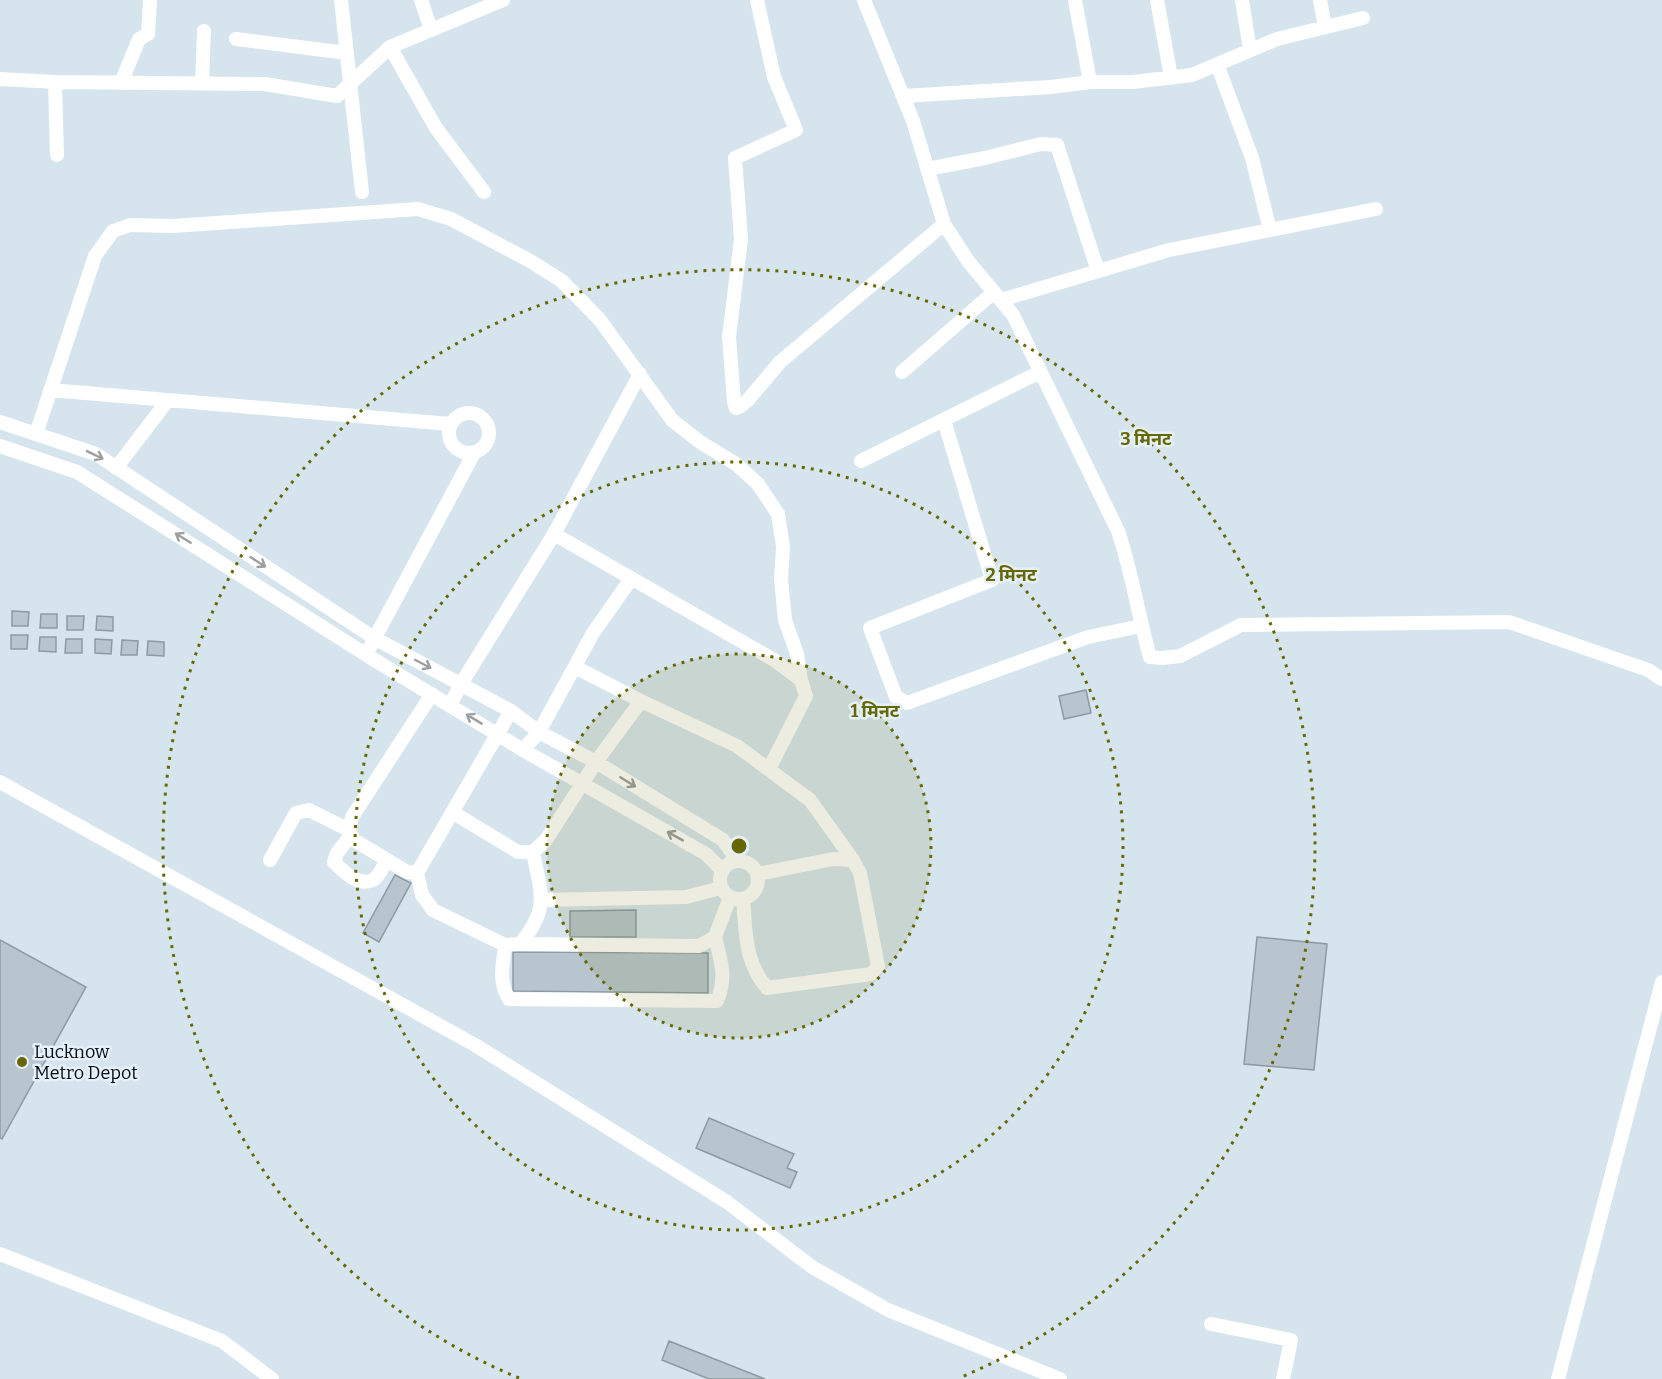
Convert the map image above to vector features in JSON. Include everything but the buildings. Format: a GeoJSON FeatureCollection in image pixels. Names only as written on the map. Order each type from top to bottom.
{"type":"FeatureCollection","features":[{"type":"Feature","properties":{"kind":"street"},"geometry":{"type":"LineString","coordinates":[[121,83],[139,39],[148,34],[150,0]]}},
{"type":"Feature","properties":{"kind":"street"},"geometry":{"type":"LineString","coordinates":[[341,0],[362,192]]}},
{"type":"Feature","properties":{"kind":"street"},"geometry":{"type":"LineString","coordinates":[[421,0],[431,30]]}},
{"type":"Feature","properties":{"kind":"street"},"geometry":{"type":"LineString","coordinates":[[0,79],[55,82],[265,84],[337,96],[390,47],[503,0]]}},
{"type":"Feature","properties":{"kind":"street"},"geometry":{"type":"LineString","coordinates":[[757,0],[774,77],[796,130],[735,158],[741,239],[729,337],[736,408],[748,400],[780,362],[944,224]]}},
{"type":"Feature","properties":{"kind":"street"},"geometry":{"type":"LineString","coordinates":[[864,0],[913,121],[944,224],[968,261],[1013,315],[1118,531],[1129,562],[1141,626],[1150,657],[1180,656],[1241,625],[1509,622],[1648,670],[1662,679]]}},
{"type":"Feature","properties":{"kind":"street"},"geometry":{"type":"LineString","coordinates":[[1076,0],[1090,82]]}},
{"type":"Feature","properties":{"kind":"street"},"geometry":{"type":"LineString","coordinates":[[1157,0],[1171,77]]}},
{"type":"Feature","properties":{"kind":"street"},"geometry":{"type":"LineString","coordinates":[[1242,0],[1250,50]]}},
{"type":"Feature","properties":{"kind":"street"},"geometry":{"type":"LineString","coordinates":[[1320,0],[1325,27]]}},
{"type":"Feature","properties":{"kind":"street"},"geometry":{"type":"LineString","coordinates":[[903,96],[1051,87],[1090,82],[1133,82],[1192,75],[1277,39],[1363,18]]}},
{"type":"Feature","properties":{"kind":"street"},"geometry":{"type":"LineString","coordinates":[[202,84],[204,32]]}},
{"type":"Feature","properties":{"kind":"street"},"geometry":{"type":"LineString","coordinates":[[236,39],[347,53]]}},
{"type":"Feature","properties":{"kind":"street"},"geometry":{"type":"LineString","coordinates":[[390,47],[436,128],[484,192]]}},
{"type":"Feature","properties":{"kind":"street"},"geometry":{"type":"LineString","coordinates":[[1217,64],[1252,158],[1270,230]]}},
{"type":"Feature","properties":{"kind":"street"},"geometry":{"type":"LineString","coordinates":[[55,82],[57,155]]}},
{"type":"Feature","properties":{"kind":"street"},"geometry":{"type":"LineString","coordinates":[[927,169],[1041,144],[1057,145],[1098,271]]}},
{"type":"Feature","properties":{"kind":"street"},"geometry":{"type":"LineString","coordinates":[[36,434],[95,256],[113,231],[130,225],[173,226],[418,209],[451,219],[532,262],[562,281],[600,320],[672,420],[700,442],[735,464],[758,484],[778,514],[783,547],[781,579],[785,620],[797,654],[806,696],[769,769]]}},
{"type":"Feature","properties":{"kind":"street"},"geometry":{"type":"LineString","coordinates":[[902,372],[997,296],[1098,271],[1169,250],[1376,209]]}},
{"type":"Feature","properties":{"kind":"street"},"geometry":{"type":"LineString","coordinates":[[861,461],[1040,372]]}},
{"type":"Feature","properties":{"kind":"street"},"geometry":{"type":"LineString","coordinates":[[450,705],[554,534],[640,374]]}},
{"type":"Feature","properties":{"kind":"street"},"geometry":{"type":"LineString","coordinates":[[50,390],[450,424]]}},
{"type":"Feature","properties":{"kind":"street"},"geometry":{"type":"LineString","coordinates":[[116,468],[168,400]]}},
{"type":"Feature","properties":{"kind":"street"},"geometry":{"type":"LineString","coordinates":[[366,655],[474,453],[486,445],[489,439],[488,426],[484,420],[473,413],[460,414],[450,424],[448,437],[455,449],[474,453]]}},
{"type":"Feature","properties":{"kind":"street"},"geometry":{"type":"LineString","coordinates":[[944,420],[992,580],[870,628],[896,697],[906,703],[1088,638],[1141,626]]}},
{"type":"Feature","properties":{"kind":"street"},"geometry":{"type":"LineString","coordinates":[[0,422],[96,454],[374,638],[511,711],[539,732],[596,762],[723,840],[737,860]]}},
{"type":"Feature","properties":{"kind":"street"},"geometry":{"type":"LineString","coordinates":[[51,464],[60,442]]}},
{"type":"Feature","properties":{"kind":"street"},"geometry":{"type":"LineString","coordinates":[[0,446],[77,472],[366,655],[523,750],[706,854],[722,870]]}},
{"type":"Feature","properties":{"kind":"street"},"geometry":{"type":"LineString","coordinates":[[554,534],[774,660],[801,680]]}},
{"type":"Feature","properties":{"kind":"street"},"geometry":{"type":"LineString","coordinates":[[523,750],[539,732],[593,633],[631,579]]}},
{"type":"Feature","properties":{"kind":"street"},"geometry":{"type":"LineString","coordinates":[[302,614],[314,599]]}},
{"type":"Feature","properties":{"kind":"street"},"geometry":{"type":"LineString","coordinates":[[336,635],[346,620]]}},
{"type":"Feature","properties":{"kind":"street"},"geometry":{"type":"LineString","coordinates":[[542,900],[731,895],[749,896],[757,886],[757,874],[750,863],[737,860],[725,865],[719,876],[731,895],[749,959],[759,979],[767,988],[871,974],[878,966],[860,873],[854,860],[810,800],[737,746],[575,667]]}},
{"type":"Feature","properties":{"kind":"street"},"geometry":{"type":"LineString","coordinates":[[387,860],[375,879],[365,882],[345,875],[334,862],[350,832],[352,817],[432,694]]}},
{"type":"Feature","properties":{"kind":"street"},"geometry":{"type":"LineString","coordinates":[[452,812],[518,852],[533,852],[546,840],[596,762],[641,701]]}},
{"type":"Feature","properties":{"kind":"street"},"geometry":{"type":"LineString","coordinates":[[511,711],[417,873],[422,895],[433,910],[505,945],[699,946],[715,937]]}},
{"type":"Feature","properties":{"kind":"street"},"geometry":{"type":"LineString","coordinates":[[0,782],[475,1045],[727,1202],[812,1267],[888,1310],[1060,1379]]}},
{"type":"Feature","properties":{"kind":"street"},"geometry":{"type":"LineString","coordinates":[[270,860],[296,813],[309,810],[350,832],[354,840],[407,872],[417,873]]}},
{"type":"Feature","properties":{"kind":"street"},"geometry":{"type":"LineString","coordinates":[[520,944],[535,926],[542,900],[533,852]]}},
{"type":"Feature","properties":{"kind":"street"},"geometry":{"type":"LineString","coordinates":[[757,874],[833,859],[854,860]]}},
{"type":"Feature","properties":{"kind":"street"},"geometry":{"type":"LineString","coordinates":[[505,945],[501,975],[503,988],[509,999],[717,1001],[723,988],[722,968],[715,937],[731,895]]}},
{"type":"Feature","properties":{"kind":"street"},"geometry":{"type":"LineString","coordinates":[[1558,1379],[1662,982]]}},
{"type":"Feature","properties":{"kind":"street"},"geometry":{"type":"LineString","coordinates":[[0,1254],[222,1341],[272,1379]]}},
{"type":"Feature","properties":{"kind":"street"},"geometry":{"type":"LineString","coordinates":[[1210,1324],[1291,1340],[1283,1379]]}},
{"type":"Feature","properties":{"kind":"place","name":"Lucknow Metro Depot"},"geometry":{"type":"Point","coordinates":[22,1062]}}]}
